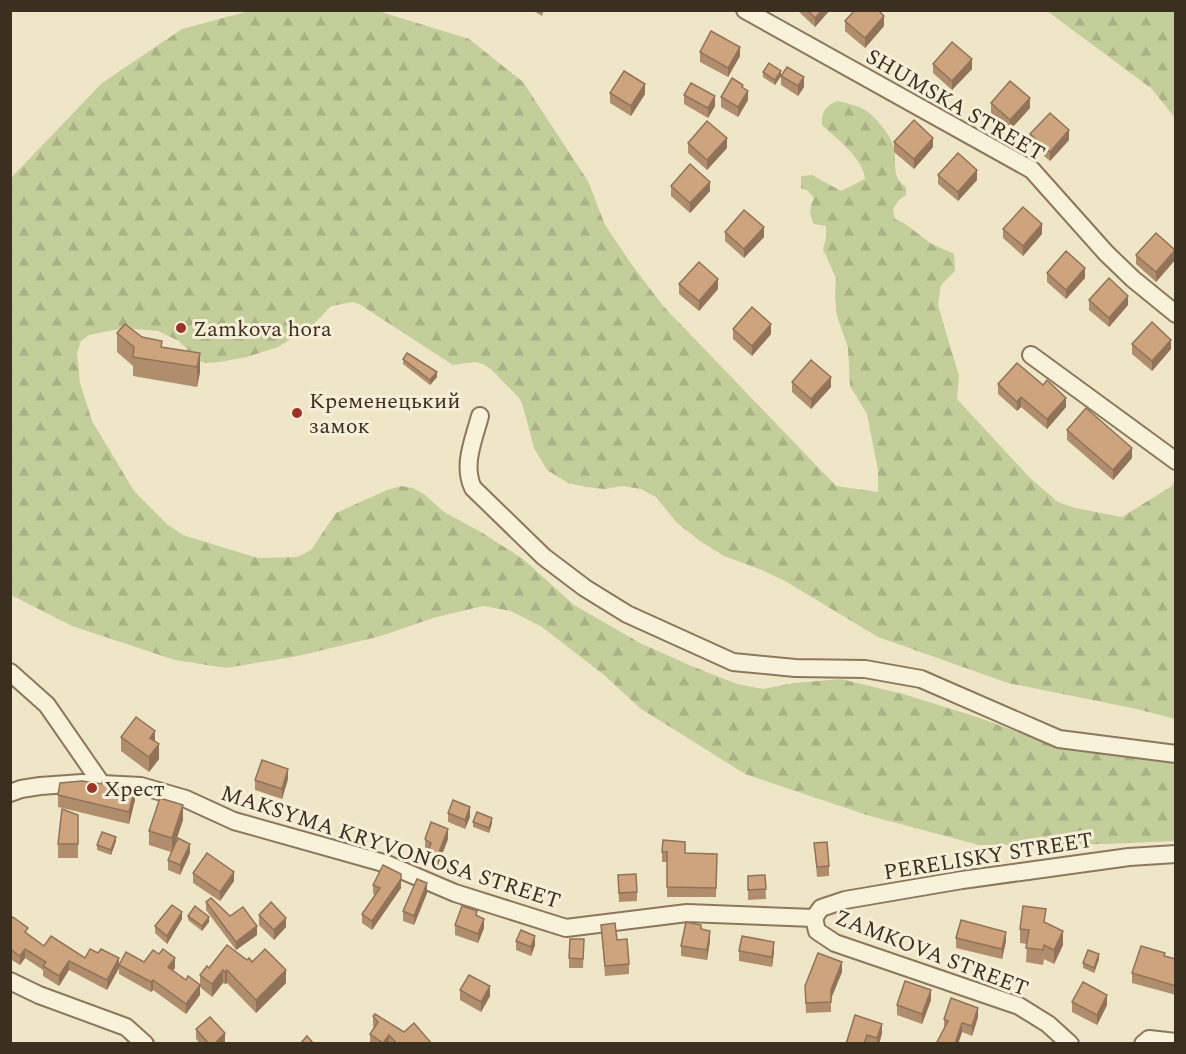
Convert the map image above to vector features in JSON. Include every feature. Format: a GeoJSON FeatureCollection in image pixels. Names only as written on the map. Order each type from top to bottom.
{"type":"FeatureCollection","features":[{"type":"Feature","properties":{"kind":"street","name":"SHUMSKA STREET"},"geometry":{"type":"LineString","coordinates":[[745,10],[1032,170],[1106,253],[1133,279],[1176,314]]}},
{"type":"Feature","properties":{"kind":"street"},"geometry":{"type":"LineString","coordinates":[[1031,355],[1176,461]]}},
{"type":"Feature","properties":{"kind":"street"},"geometry":{"type":"LineString","coordinates":[[480,416],[468,464],[473,488],[544,557],[585,588],[627,614],[733,662],[795,668],[865,669],[921,680],[1059,739],[1176,753]]}},
{"type":"Feature","properties":{"kind":"street"},"geometry":{"type":"LineString","coordinates":[[10,672],[47,705],[101,783]]}},
{"type":"Feature","properties":{"kind":"street","name":"MAKSYMA KRYVONOSA STREET"},"geometry":{"type":"LineString","coordinates":[[10,793],[21,789],[56,785],[101,783],[141,786],[163,791],[234,821],[387,864],[455,893],[566,928],[687,913],[814,918]]}},
{"type":"Feature","properties":{"kind":"street","name":"PERELISKY STREET"},"geometry":{"type":"LineString","coordinates":[[814,918],[821,909],[845,900],[973,879],[1176,854]]}},
{"type":"Feature","properties":{"kind":"street","name":"ZAMKOVA STREET"},"geometry":{"type":"LineString","coordinates":[[814,918],[817,931],[835,943],[1018,1006],[1048,1024],[1070,1044]]}},
{"type":"Feature","properties":{"kind":"street"},"geometry":{"type":"LineString","coordinates":[[10,981],[39,995],[126,1027],[145,1044]]}},
{"type":"Feature","properties":{"kind":"street"},"geometry":{"type":"LineString","coordinates":[[1143,1044],[1149,1039],[1176,1042]]}},
{"type":"Feature","properties":{"kind":"green space"},"geometry":{"type":"Polygon","coordinates":[[[375,10],[469,39],[523,82],[588,181],[605,225],[664,307],[836,486],[878,492],[878,470],[867,414],[850,386],[848,348],[837,316],[836,278],[823,249],[826,226],[814,224],[810,211],[814,198],[808,191],[801,188],[801,176],[812,175],[841,191],[865,179],[860,164],[854,156],[822,125],[822,116],[827,107],[837,101],[859,107],[874,117],[892,143],[896,174],[906,187],[906,195],[893,209],[895,219],[930,243],[954,254],[955,271],[941,285],[938,305],[959,376],[957,399],[1031,479],[1058,502],[1075,508],[1122,517],[1172,486],[1175,480],[1175,719],[1008,683],[878,637],[785,581],[724,556],[677,523],[656,497],[641,489],[623,486],[604,489],[568,483],[547,470],[534,448],[522,403],[492,370],[475,362],[453,365],[353,302],[331,306],[313,325],[278,347],[247,357],[219,362],[198,361],[179,341],[158,331],[124,328],[89,335],[81,341],[77,353],[80,383],[92,421],[134,491],[167,524],[183,535],[258,558],[297,557],[311,550],[336,513],[387,490],[402,486],[413,488],[424,494],[444,512],[523,559],[574,605],[640,643],[737,684],[763,689],[794,683],[841,679],[903,694],[977,717],[1064,749],[1175,759],[1175,841],[979,845],[870,816],[745,774],[641,709],[604,675],[542,627],[511,611],[483,606],[433,618],[381,636],[298,656],[226,668],[175,660],[72,626],[11,595],[11,178],[102,83],[182,29],[249,11],[375,10]]]}},
{"type":"Feature","properties":{"kind":"green space"},"geometry":{"type":"Polygon","coordinates":[[[1047,11],[1175,11],[1175,118],[1152,89],[1047,11]]]}},
{"type":"Feature","properties":{"kind":"building"},"geometry":{"type":"Polygon","coordinates":[[[807,10],[822,10],[815,18],[807,10]]]}},
{"type":"Feature","properties":{"kind":"building"},"geometry":{"type":"Polygon","coordinates":[[[855,10],[878,10],[884,16],[865,38],[845,21],[855,10]]]}},
{"type":"Feature","properties":{"kind":"building"},"geometry":{"type":"Polygon","coordinates":[[[711,31],[740,47],[728,68],[700,52],[711,31]]]}},
{"type":"Feature","properties":{"kind":"building"},"geometry":{"type":"Polygon","coordinates":[[[952,42],[972,59],[952,81],[933,64],[952,42]]]}},
{"type":"Feature","properties":{"kind":"building"},"geometry":{"type":"Polygon","coordinates":[[[769,63],[781,71],[775,80],[763,72],[769,63]]]}},
{"type":"Feature","properties":{"kind":"building"},"geometry":{"type":"Polygon","coordinates":[[[787,67],[804,77],[798,86],[781,76],[787,67]]]}},
{"type":"Feature","properties":{"kind":"building"},"geometry":{"type":"Polygon","coordinates":[[[624,71],[645,84],[631,106],[610,93],[624,71]]]}},
{"type":"Feature","properties":{"kind":"building"},"geometry":{"type":"Polygon","coordinates":[[[732,78],[748,91],[738,107],[721,97],[732,78]]]}},
{"type":"Feature","properties":{"kind":"building"},"geometry":{"type":"Polygon","coordinates":[[[1010,81],[1030,98],[1010,120],[991,103],[1010,81]]]}},
{"type":"Feature","properties":{"kind":"building"},"geometry":{"type":"Polygon","coordinates":[[[691,83],[715,96],[708,108],[684,95],[691,83]]]}},
{"type":"Feature","properties":{"kind":"building"},"geometry":{"type":"Polygon","coordinates":[[[1050,113],[1069,130],[1050,152],[1030,134],[1050,113]]]}},
{"type":"Feature","properties":{"kind":"building"},"geometry":{"type":"Polygon","coordinates":[[[914,120],[933,138],[914,159],[894,142],[914,120]]]}},
{"type":"Feature","properties":{"kind":"building"},"geometry":{"type":"Polygon","coordinates":[[[707,121],[727,138],[707,160],[688,143],[707,121]]]}},
{"type":"Feature","properties":{"kind":"building"},"geometry":{"type":"Polygon","coordinates":[[[958,153],[977,170],[958,192],[938,175],[958,153]]]}},
{"type":"Feature","properties":{"kind":"building"},"geometry":{"type":"Polygon","coordinates":[[[690,164],[710,182],[690,203],[671,186],[690,164]]]}},
{"type":"Feature","properties":{"kind":"building"},"geometry":{"type":"Polygon","coordinates":[[[1023,207],[1042,224],[1023,246],[1003,229],[1023,207]]]}},
{"type":"Feature","properties":{"kind":"building"},"geometry":{"type":"Polygon","coordinates":[[[744,210],[764,227],[744,249],[725,232],[744,210]]]}},
{"type":"Feature","properties":{"kind":"building"},"geometry":{"type":"Polygon","coordinates":[[[1156,233],[1175,250],[1156,272],[1136,255],[1156,233]]]}},
{"type":"Feature","properties":{"kind":"building"},"geometry":{"type":"Polygon","coordinates":[[[1066,251],[1085,268],[1066,290],[1047,273],[1066,251]]]}},
{"type":"Feature","properties":{"kind":"building"},"geometry":{"type":"Polygon","coordinates":[[[699,262],[718,279],[699,301],[679,284],[699,262]]]}},
{"type":"Feature","properties":{"kind":"building"},"geometry":{"type":"Polygon","coordinates":[[[1109,278],[1128,296],[1109,318],[1089,300],[1109,278]]]}},
{"type":"Feature","properties":{"kind":"building"},"geometry":{"type":"Polygon","coordinates":[[[752,307],[771,324],[752,346],[733,329],[752,307]]]}},
{"type":"Feature","properties":{"kind":"building"},"geometry":{"type":"Polygon","coordinates":[[[1152,322],[1171,340],[1152,361],[1132,344],[1152,322]]]}},
{"type":"Feature","properties":{"kind":"building"},"geometry":{"type":"Polygon","coordinates":[[[125,324],[142,337],[162,341],[161,347],[200,353],[197,367],[133,357],[134,347],[117,333],[125,324]]]}},
{"type":"Feature","properties":{"kind":"building"},"geometry":{"type":"Polygon","coordinates":[[[407,353],[437,372],[430,380],[403,359],[407,353]]]}},
{"type":"Feature","properties":{"kind":"building"},"geometry":{"type":"Polygon","coordinates":[[[811,360],[831,377],[811,399],[792,382],[811,360]]]}},
{"type":"Feature","properties":{"kind":"building"},"geometry":{"type":"Polygon","coordinates":[[[1017,363],[1043,385],[1047,380],[1066,398],[1047,419],[1021,397],[1017,402],[998,384],[1017,363]]]}},
{"type":"Feature","properties":{"kind":"building"},"geometry":{"type":"Polygon","coordinates":[[[1086,408],[1132,448],[1113,470],[1067,430],[1086,408]]]}},
{"type":"Feature","properties":{"kind":"building"},"geometry":{"type":"Polygon","coordinates":[[[136,717],[155,731],[150,738],[159,744],[149,757],[121,737],[136,717]]]}},
{"type":"Feature","properties":{"kind":"building"},"geometry":{"type":"Polygon","coordinates":[[[262,760],[288,769],[282,789],[255,780],[262,760]]]}},
{"type":"Feature","properties":{"kind":"building"},"geometry":{"type":"Polygon","coordinates":[[[82,781],[113,783],[135,788],[129,812],[58,795],[60,783],[82,781]]]}},
{"type":"Feature","properties":{"kind":"building"},"geometry":{"type":"Polygon","coordinates":[[[160,798],[183,805],[172,838],[149,831],[160,798]]]}},
{"type":"Feature","properties":{"kind":"building"},"geometry":{"type":"Polygon","coordinates":[[[453,800],[470,807],[465,820],[448,813],[453,800]]]}},
{"type":"Feature","properties":{"kind":"building"},"geometry":{"type":"Polygon","coordinates":[[[62,809],[78,815],[78,844],[58,844],[62,809]]]}},
{"type":"Feature","properties":{"kind":"building"},"geometry":{"type":"Polygon","coordinates":[[[477,812],[492,818],[489,828],[473,822],[477,812]]]}},
{"type":"Feature","properties":{"kind":"building"},"geometry":{"type":"Polygon","coordinates":[[[431,822],[448,829],[438,855],[428,851],[431,843],[425,839],[431,822]]]}},
{"type":"Feature","properties":{"kind":"building"},"geometry":{"type":"Polygon","coordinates":[[[102,832],[116,837],[111,850],[97,845],[102,832]]]}},
{"type":"Feature","properties":{"kind":"building"},"geometry":{"type":"Polygon","coordinates":[[[178,838],[190,844],[180,865],[168,860],[178,838]]]}},
{"type":"Feature","properties":{"kind":"building"},"geometry":{"type":"Polygon","coordinates":[[[663,840],[685,842],[685,853],[717,854],[716,888],[667,887],[667,852],[662,852],[663,840]]]}},
{"type":"Feature","properties":{"kind":"building"},"geometry":{"type":"Polygon","coordinates":[[[827,842],[829,866],[817,867],[814,843],[827,842]]]}},
{"type":"Feature","properties":{"kind":"building"},"geometry":{"type":"Polygon","coordinates":[[[207,853],[234,872],[220,892],[193,873],[207,853]]]}},
{"type":"Feature","properties":{"kind":"building"},"geometry":{"type":"Polygon","coordinates":[[[383,865],[401,874],[401,879],[372,921],[362,914],[380,888],[373,885],[383,865]]]}},
{"type":"Feature","properties":{"kind":"building"},"geometry":{"type":"Polygon","coordinates":[[[636,874],[637,892],[619,893],[618,875],[636,874]]]}},
{"type":"Feature","properties":{"kind":"building"},"geometry":{"type":"Polygon","coordinates":[[[765,875],[766,889],[748,890],[748,876],[765,875]]]}},
{"type":"Feature","properties":{"kind":"building"},"geometry":{"type":"Polygon","coordinates":[[[417,879],[427,883],[414,916],[403,911],[417,879]]]}},
{"type":"Feature","properties":{"kind":"building"},"geometry":{"type":"Polygon","coordinates":[[[211,898],[230,916],[243,907],[257,926],[236,942],[206,902],[211,898]]]}},
{"type":"Feature","properties":{"kind":"building"},"geometry":{"type":"Polygon","coordinates":[[[271,902],[286,918],[274,930],[259,915],[271,902]]]}},
{"type":"Feature","properties":{"kind":"building"},"geometry":{"type":"Polygon","coordinates":[[[172,905],[182,912],[167,936],[155,926],[172,905]]]}},
{"type":"Feature","properties":{"kind":"building"},"geometry":{"type":"Polygon","coordinates":[[[195,906],[209,917],[202,926],[188,916],[195,906]]]}},
{"type":"Feature","properties":{"kind":"building"},"geometry":{"type":"Polygon","coordinates":[[[462,906],[477,911],[476,915],[484,919],[478,934],[455,925],[462,906]]]}},
{"type":"Feature","properties":{"kind":"building"},"geometry":{"type":"Polygon","coordinates":[[[1023,906],[1046,909],[1044,922],[1063,931],[1054,950],[1044,945],[1043,950],[1026,948],[1029,930],[1020,929],[1023,906]]]}},
{"type":"Feature","properties":{"kind":"building"},"geometry":{"type":"Polygon","coordinates":[[[13,917],[28,928],[25,932],[44,946],[51,936],[85,958],[90,949],[98,953],[101,949],[119,958],[107,980],[69,961],[59,976],[43,966],[46,962],[25,949],[20,956],[10,949],[10,920],[13,917]]]}},
{"type":"Feature","properties":{"kind":"building"},"geometry":{"type":"Polygon","coordinates":[[[961,920],[1006,932],[1002,949],[956,938],[961,920]]]}},
{"type":"Feature","properties":{"kind":"building"},"geometry":{"type":"Polygon","coordinates":[[[686,922],[701,925],[701,929],[710,931],[707,950],[681,946],[686,922]]]}},
{"type":"Feature","properties":{"kind":"building"},"geometry":{"type":"Polygon","coordinates":[[[615,923],[617,940],[627,939],[629,964],[605,966],[601,925],[615,923]]]}},
{"type":"Feature","properties":{"kind":"building"},"geometry":{"type":"Polygon","coordinates":[[[521,930],[535,936],[531,947],[516,941],[521,930]]]}},
{"type":"Feature","properties":{"kind":"building"},"geometry":{"type":"Polygon","coordinates":[[[742,936],[774,942],[772,957],[739,951],[742,936]]]}},
{"type":"Feature","properties":{"kind":"building"},"geometry":{"type":"Polygon","coordinates":[[[570,939],[584,939],[583,959],[569,958],[570,939]]]}},
{"type":"Feature","properties":{"kind":"building"},"geometry":{"type":"Polygon","coordinates":[[[227,945],[252,962],[265,949],[286,970],[256,1000],[227,970],[225,972],[223,970],[212,984],[200,975],[207,966],[209,968],[227,945]]]}},
{"type":"Feature","properties":{"kind":"building"},"geometry":{"type":"Polygon","coordinates":[[[1141,946],[1176,959],[1176,986],[1132,973],[1141,946]]]}},
{"type":"Feature","properties":{"kind":"building"},"geometry":{"type":"Polygon","coordinates":[[[163,949],[175,958],[168,967],[186,980],[188,976],[200,985],[186,1004],[153,980],[151,982],[119,965],[126,952],[144,962],[153,950],[159,954],[163,949]]]}},
{"type":"Feature","properties":{"kind":"building"},"geometry":{"type":"Polygon","coordinates":[[[1088,950],[1099,954],[1094,968],[1083,963],[1088,950]]]}},
{"type":"Feature","properties":{"kind":"building"},"geometry":{"type":"Polygon","coordinates":[[[818,953],[842,962],[831,990],[831,1002],[806,1003],[805,986],[818,953]]]}},
{"type":"Feature","properties":{"kind":"building"},"geometry":{"type":"Polygon","coordinates":[[[469,975],[490,986],[481,1002],[460,990],[469,975]]]}},
{"type":"Feature","properties":{"kind":"building"},"geometry":{"type":"Polygon","coordinates":[[[905,981],[931,990],[922,1014],[897,1005],[905,981]]]}},
{"type":"Feature","properties":{"kind":"building"},"geometry":{"type":"Polygon","coordinates":[[[1083,982],[1107,995],[1097,1015],[1072,1002],[1083,982]]]}},
{"type":"Feature","properties":{"kind":"building"},"geometry":{"type":"Polygon","coordinates":[[[951,998],[978,1008],[972,1026],[962,1023],[955,1044],[936,1044],[948,1021],[944,1019],[951,998]]]}},
{"type":"Feature","properties":{"kind":"building"},"geometry":{"type":"Polygon","coordinates":[[[375,1014],[404,1032],[414,1023],[432,1044],[397,1044],[389,1035],[383,1043],[370,1034],[378,1022],[373,1016],[375,1014]]]}},
{"type":"Feature","properties":{"kind":"building"},"geometry":{"type":"Polygon","coordinates":[[[855,1015],[882,1024],[877,1038],[867,1035],[864,1044],[846,1044],[855,1015]]]}},
{"type":"Feature","properties":{"kind":"building"},"geometry":{"type":"Polygon","coordinates":[[[210,1017],[225,1033],[217,1041],[221,1044],[209,1044],[196,1029],[210,1017]]]}},
{"type":"Feature","properties":{"kind":"building"},"geometry":{"type":"Polygon","coordinates":[[[307,1036],[314,1044],[300,1044],[307,1036]]]}},
{"type":"Feature","properties":{"kind":"place","name":"Zamkova hora"},"geometry":{"type":"Point","coordinates":[181,328]}},
{"type":"Feature","properties":{"kind":"place","name":"Кременецький замок"},"geometry":{"type":"Point","coordinates":[297,413]}},
{"type":"Feature","properties":{"kind":"place","name":"Хрест"},"geometry":{"type":"Point","coordinates":[92,788]}}]}
